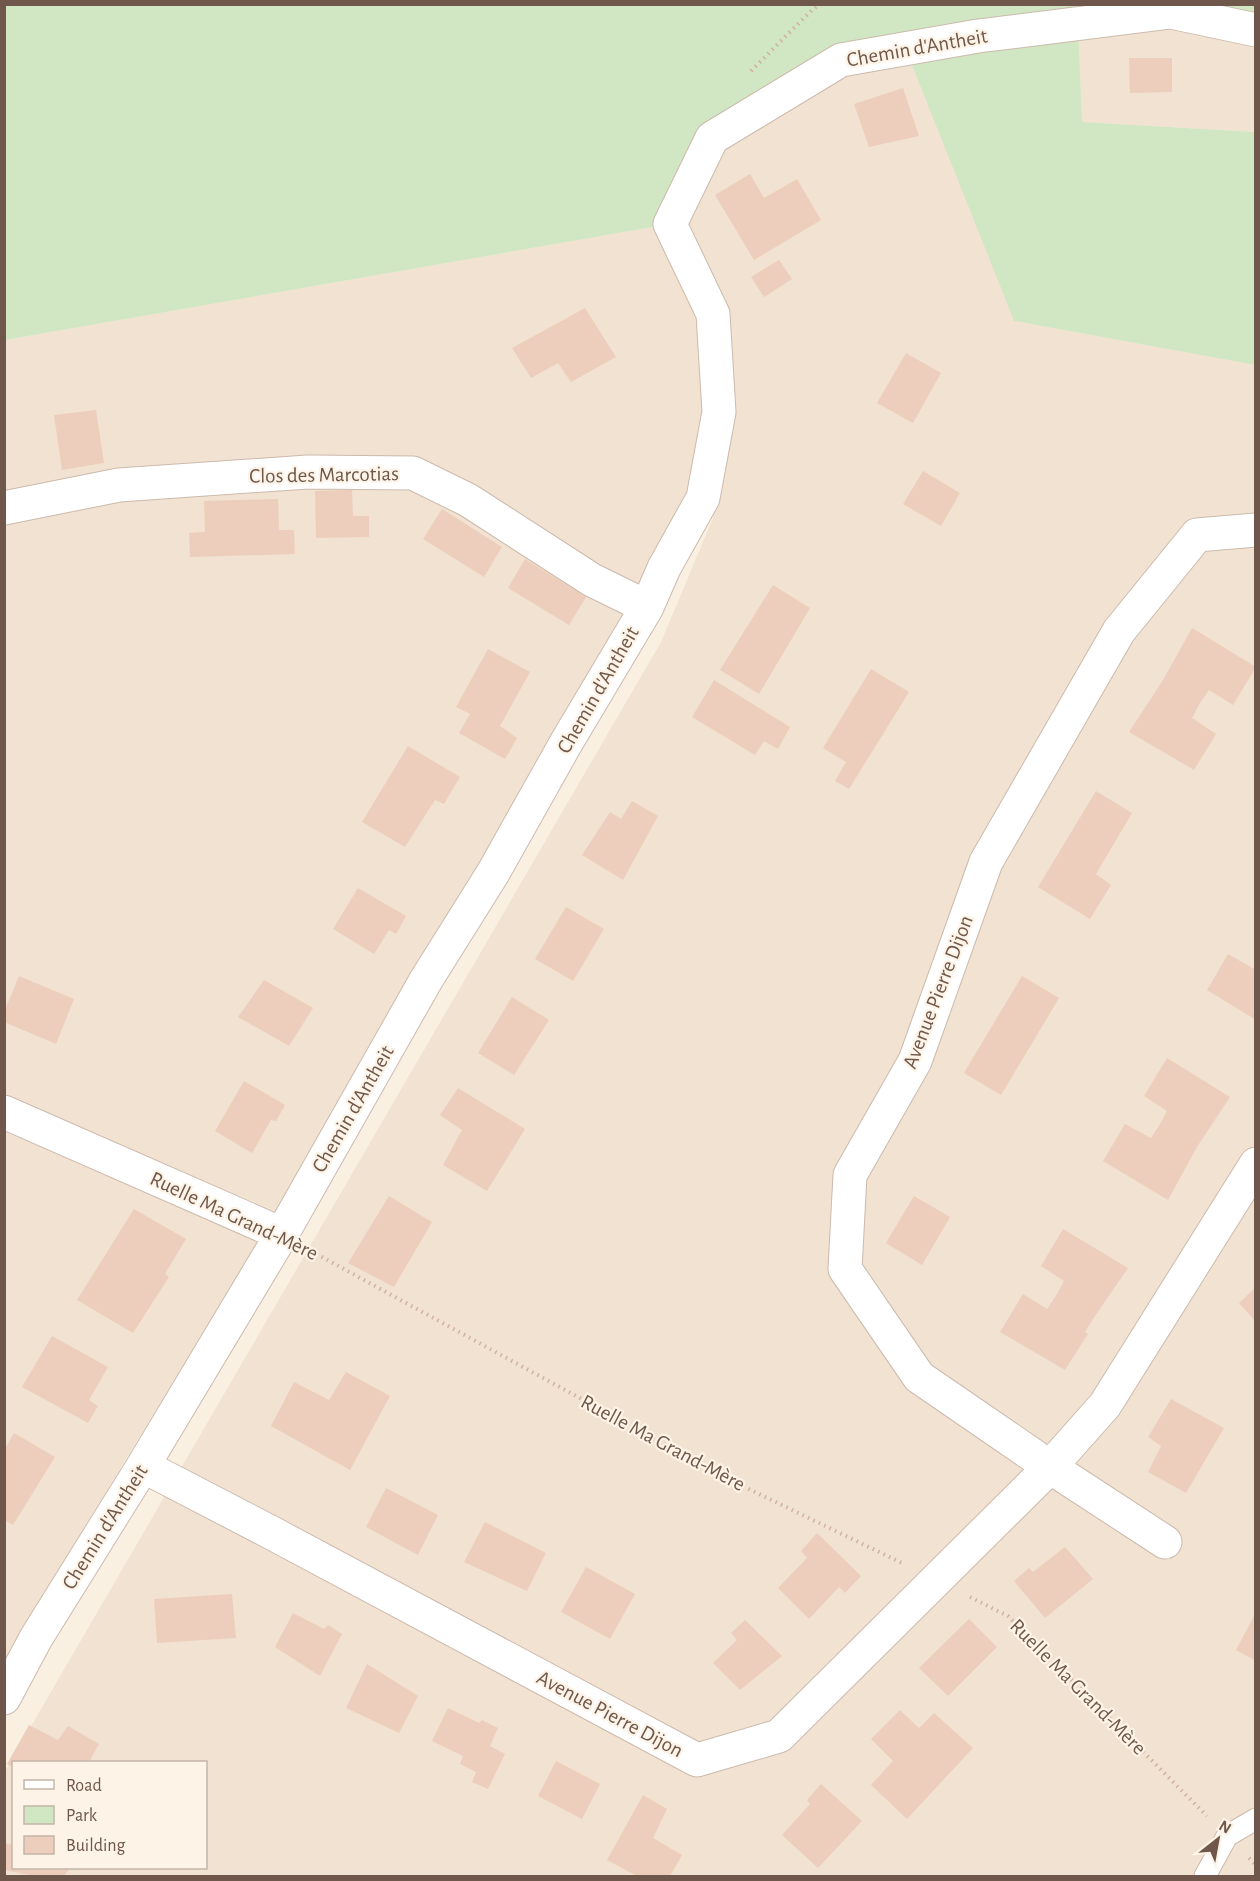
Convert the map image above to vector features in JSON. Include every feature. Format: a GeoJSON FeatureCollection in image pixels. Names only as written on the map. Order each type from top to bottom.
{"type":"FeatureCollection","features":[{"type":"Feature","properties":{"kind":"street","name":"Chemin d'Antheit"},"geometry":{"type":"LineString","coordinates":[[4,1698],[36,1638],[282,1234],[426,980],[493,873],[566,743],[647,607],[664,568],[703,498],[719,412],[713,314],[670,224],[712,138],[842,60],[978,36],[1171,12],[1256,30]]}},
{"type":"Feature","properties":{"kind":"street","name":"Clos des Marcotias"},"geometry":{"type":"LineString","coordinates":[[4,508],[119,485],[308,472],[413,473],[468,500],[592,580],[647,607]]}},
{"type":"Feature","properties":{"kind":"street","name":"Avenue Pierre Dijon"},"geometry":{"type":"LineString","coordinates":[[1050,1467],[919,1377],[846,1269],[850,1175],[915,1061],[986,862],[1119,631],[1197,535],[1256,530]]}},
{"type":"Feature","properties":{"kind":"street","name":"Ruelle Ma Grand-Mère"},"geometry":{"type":"LineString","coordinates":[[4,1112],[282,1234]]}},
{"type":"Feature","properties":{"kind":"street","name":"Avenue Pierre Dijon"},"geometry":{"type":"LineString","coordinates":[[142,1466],[697,1760],[779,1736],[1050,1467],[1105,1405],[1256,1164]]}},
{"type":"Feature","properties":{"kind":"street"},"geometry":{"type":"LineString","coordinates":[[1050,1467],[1165,1542]]}},
{"type":"Feature","properties":{"kind":"lane"},"geometry":{"type":"LineString","coordinates":[[1205,1876],[1227,1836],[1256,1819]]}},
{"type":"Feature","properties":{"kind":"path","name":"Ruelle Ma Grand-Mère"},"geometry":{"type":"LineString","coordinates":[[282,1234],[726,1478],[1008,1616],[1256,1865]]}},
{"type":"Feature","properties":{"kind":"shaded area"},"geometry":{"type":"Polygon","coordinates":[[[1078,24],[1255,30],[1255,132],[1082,122],[1078,24]]]}},
{"type":"Feature","properties":{"kind":"shaded area"},"geometry":{"type":"Polygon","coordinates":[[[905,48],[1014,321],[1255,365],[1255,1876],[5,1876],[5,1771],[661,642],[713,518],[729,405],[636,610],[283,1214],[5,1098],[5,340],[670,224],[712,138],[905,48]]]}},
{"type":"Feature","properties":{"kind":"shaded area"},"geometry":{"type":"Polygon","coordinates":[[[5,1125],[266,1230],[5,1660],[5,1125]]]}},
{"type":"Feature","properties":{"kind":"green space"},"geometry":{"type":"Polygon","coordinates":[[[5,5],[1255,5],[1255,30],[1078,24],[1082,122],[1255,132],[1255,365],[1014,321],[905,48],[712,138],[670,224],[5,340],[5,5]]]}},
{"type":"Feature","properties":{"kind":"building"},"geometry":{"type":"Polygon","coordinates":[[[1129,58],[1172,58],[1172,92],[1130,93],[1129,58]]]}},
{"type":"Feature","properties":{"kind":"building"},"geometry":{"type":"Polygon","coordinates":[[[903,88],[919,136],[869,147],[854,104],[903,88]]]}},
{"type":"Feature","properties":{"kind":"building"},"geometry":{"type":"Polygon","coordinates":[[[750,174],[764,198],[797,179],[821,220],[754,260],[715,195],[750,174]]]}},
{"type":"Feature","properties":{"kind":"building"},"geometry":{"type":"Polygon","coordinates":[[[779,260],[792,279],[764,297],[751,277],[779,260]]]}},
{"type":"Feature","properties":{"kind":"building"},"geometry":{"type":"Polygon","coordinates":[[[585,308],[616,357],[571,382],[558,363],[531,378],[512,348],[585,308]]]}},
{"type":"Feature","properties":{"kind":"building"},"geometry":{"type":"Polygon","coordinates":[[[906,353],[941,373],[913,423],[877,403],[906,353]]]}},
{"type":"Feature","properties":{"kind":"building"},"geometry":{"type":"Polygon","coordinates":[[[96,410],[104,463],[62,470],[54,415],[96,410]]]}},
{"type":"Feature","properties":{"kind":"building"},"geometry":{"type":"Polygon","coordinates":[[[923,471],[960,493],[941,526],[903,504],[923,471]]]}},
{"type":"Feature","properties":{"kind":"building"},"geometry":{"type":"Polygon","coordinates":[[[352,490],[353,516],[369,516],[369,537],[316,538],[315,491],[352,490]]]}},
{"type":"Feature","properties":{"kind":"building"},"geometry":{"type":"Polygon","coordinates":[[[278,499],[279,530],[294,530],[295,554],[190,557],[189,533],[205,532],[204,501],[278,499]]]}},
{"type":"Feature","properties":{"kind":"building"},"geometry":{"type":"Polygon","coordinates":[[[442,509],[502,547],[484,577],[423,539],[442,509]]]}},
{"type":"Feature","properties":{"kind":"building"},"geometry":{"type":"Polygon","coordinates":[[[525,559],[586,597],[569,625],[508,588],[525,559]]]}},
{"type":"Feature","properties":{"kind":"building"},"geometry":{"type":"Polygon","coordinates":[[[773,585],[810,608],[759,694],[720,670],[773,585]]]}},
{"type":"Feature","properties":{"kind":"building"},"geometry":{"type":"Polygon","coordinates":[[[1192,628],[1256,667],[1233,705],[1209,690],[1200,703],[1192,718],[1216,734],[1194,770],[1129,732],[1163,680],[1192,628]]]}},
{"type":"Feature","properties":{"kind":"building"},"geometry":{"type":"Polygon","coordinates":[[[488,649],[530,672],[500,726],[517,738],[505,759],[459,733],[470,714],[456,707],[488,649]]]}},
{"type":"Feature","properties":{"kind":"building"},"geometry":{"type":"Polygon","coordinates":[[[871,669],[909,692],[849,789],[835,781],[846,762],[823,748],[871,669]]]}},
{"type":"Feature","properties":{"kind":"building"},"geometry":{"type":"Polygon","coordinates":[[[714,680],[790,727],[778,749],[764,741],[755,755],[692,717],[714,680]]]}},
{"type":"Feature","properties":{"kind":"building"},"geometry":{"type":"Polygon","coordinates":[[[408,746],[460,777],[444,804],[435,800],[405,847],[362,822],[408,746]]]}},
{"type":"Feature","properties":{"kind":"building"},"geometry":{"type":"Polygon","coordinates":[[[1096,791],[1132,813],[1096,874],[1111,885],[1090,919],[1038,887],[1096,791]]]}},
{"type":"Feature","properties":{"kind":"building"},"geometry":{"type":"Polygon","coordinates":[[[632,801],[658,816],[623,880],[582,855],[610,812],[621,819],[632,801]]]}},
{"type":"Feature","properties":{"kind":"building"},"geometry":{"type":"Polygon","coordinates":[[[358,888],[406,916],[396,934],[389,930],[374,954],[333,929],[358,888]]]}},
{"type":"Feature","properties":{"kind":"building"},"geometry":{"type":"Polygon","coordinates":[[[566,907],[604,929],[573,981],[535,959],[566,907]]]}},
{"type":"Feature","properties":{"kind":"building"},"geometry":{"type":"Polygon","coordinates":[[[1228,954],[1254,969],[1256,967],[1256,1020],[1207,990],[1228,954]]]}},
{"type":"Feature","properties":{"kind":"building"},"geometry":{"type":"Polygon","coordinates":[[[19,976],[74,999],[56,1044],[4,1022],[4,1012],[19,976]]]}},
{"type":"Feature","properties":{"kind":"building"},"geometry":{"type":"Polygon","coordinates":[[[1022,976],[1059,998],[1001,1095],[964,1073],[1022,976]]]}},
{"type":"Feature","properties":{"kind":"building"},"geometry":{"type":"Polygon","coordinates":[[[264,980],[313,1008],[289,1046],[238,1017],[264,980]]]}},
{"type":"Feature","properties":{"kind":"building"},"geometry":{"type":"Polygon","coordinates":[[[512,997],[549,1020],[514,1075],[478,1053],[512,997]]]}},
{"type":"Feature","properties":{"kind":"building"},"geometry":{"type":"Polygon","coordinates":[[[1167,1058],[1230,1097],[1197,1147],[1168,1200],[1103,1161],[1125,1124],[1151,1138],[1160,1124],[1167,1111],[1144,1096],[1167,1058]]]}},
{"type":"Feature","properties":{"kind":"building"},"geometry":{"type":"Polygon","coordinates":[[[244,1081],[285,1105],[276,1121],[271,1120],[252,1153],[215,1131],[244,1081]]]}},
{"type":"Feature","properties":{"kind":"building"},"geometry":{"type":"Polygon","coordinates":[[[458,1088],[525,1129],[487,1191],[443,1165],[462,1130],[440,1115],[458,1088]]]}},
{"type":"Feature","properties":{"kind":"building"},"geometry":{"type":"Polygon","coordinates":[[[389,1196],[432,1222],[394,1287],[348,1263],[389,1196]]]}},
{"type":"Feature","properties":{"kind":"building"},"geometry":{"type":"Polygon","coordinates":[[[914,1196],[950,1217],[922,1265],[886,1243],[914,1196]]]}},
{"type":"Feature","properties":{"kind":"building"},"geometry":{"type":"Polygon","coordinates":[[[134,1209],[186,1239],[165,1274],[169,1277],[133,1333],[77,1300],[134,1209]]]}},
{"type":"Feature","properties":{"kind":"building"},"geometry":{"type":"Polygon","coordinates":[[[1063,1229],[1128,1268],[1093,1319],[1085,1332],[1088,1334],[1065,1370],[1000,1332],[1023,1294],[1047,1309],[1057,1294],[1064,1281],[1041,1266],[1063,1229]]]}},
{"type":"Feature","properties":{"kind":"building"},"geometry":{"type":"Polygon","coordinates":[[[1256,1287],[1256,1322],[1239,1303],[1256,1287]]]}},
{"type":"Feature","properties":{"kind":"building"},"geometry":{"type":"Polygon","coordinates":[[[52,1336],[108,1367],[89,1400],[98,1406],[88,1423],[22,1387],[52,1336]]]}},
{"type":"Feature","properties":{"kind":"building"},"geometry":{"type":"Polygon","coordinates":[[[346,1372],[390,1396],[350,1470],[271,1426],[294,1382],[329,1400],[346,1372]]]}},
{"type":"Feature","properties":{"kind":"building"},"geometry":{"type":"Polygon","coordinates":[[[1171,1399],[1224,1428],[1186,1493],[1148,1472],[1161,1446],[1148,1437],[1171,1399]]]}},
{"type":"Feature","properties":{"kind":"building"},"geometry":{"type":"Polygon","coordinates":[[[14,1433],[55,1457],[13,1525],[4,1520],[4,1450],[14,1433]]]}},
{"type":"Feature","properties":{"kind":"building"},"geometry":{"type":"Polygon","coordinates":[[[386,1488],[438,1515],[418,1555],[366,1527],[386,1488]]]}},
{"type":"Feature","properties":{"kind":"building"},"geometry":{"type":"Polygon","coordinates":[[[485,1522],[546,1553],[527,1591],[464,1562],[485,1522]]]}},
{"type":"Feature","properties":{"kind":"building"},"geometry":{"type":"Polygon","coordinates":[[[817,1533],[861,1576],[845,1593],[839,1587],[809,1619],[778,1588],[807,1558],[801,1551],[817,1533]]]}},
{"type":"Feature","properties":{"kind":"building"},"geometry":{"type":"Polygon","coordinates":[[[1065,1547],[1093,1579],[1045,1618],[1014,1581],[1029,1568],[1033,1572],[1065,1547]]]}},
{"type":"Feature","properties":{"kind":"building"},"geometry":{"type":"Polygon","coordinates":[[[586,1567],[635,1594],[610,1639],[561,1612],[586,1567]]]}},
{"type":"Feature","properties":{"kind":"building"},"geometry":{"type":"Polygon","coordinates":[[[232,1594],[236,1638],[157,1643],[154,1599],[232,1594]]]}},
{"type":"Feature","properties":{"kind":"building"},"geometry":{"type":"Polygon","coordinates":[[[1256,1612],[1256,1661],[1236,1650],[1256,1612]]]}},
{"type":"Feature","properties":{"kind":"building"},"geometry":{"type":"Polygon","coordinates":[[[293,1613],[324,1629],[328,1625],[342,1634],[320,1676],[275,1647],[293,1613]]]}},
{"type":"Feature","properties":{"kind":"building"},"geometry":{"type":"Polygon","coordinates":[[[969,1619],[997,1647],[948,1696],[919,1668],[969,1619]]]}},
{"type":"Feature","properties":{"kind":"building"},"geometry":{"type":"Polygon","coordinates":[[[745,1620],[782,1656],[740,1690],[713,1663],[737,1640],[731,1633],[745,1620]]]}},
{"type":"Feature","properties":{"kind":"building"},"geometry":{"type":"Polygon","coordinates":[[[367,1664],[418,1696],[399,1733],[346,1708],[367,1664]]]}},
{"type":"Feature","properties":{"kind":"building"},"geometry":{"type":"Polygon","coordinates":[[[448,1708],[479,1723],[482,1720],[498,1728],[490,1746],[505,1754],[488,1789],[472,1782],[476,1772],[460,1764],[463,1756],[432,1741],[448,1708]]]}},
{"type":"Feature","properties":{"kind":"building"},"geometry":{"type":"Polygon","coordinates":[[[900,1710],[919,1728],[934,1713],[973,1748],[907,1819],[871,1785],[893,1761],[871,1739],[900,1710]]]}},
{"type":"Feature","properties":{"kind":"building"},"geometry":{"type":"Polygon","coordinates":[[[29,1725],[58,1740],[68,1726],[99,1744],[90,1761],[12,1761],[12,1767],[7,1764],[29,1725]]]}},
{"type":"Feature","properties":{"kind":"building"},"geometry":{"type":"Polygon","coordinates":[[[556,1761],[600,1784],[582,1819],[538,1796],[556,1761]]]}},
{"type":"Feature","properties":{"kind":"building"},"geometry":{"type":"Polygon","coordinates":[[[821,1784],[862,1821],[818,1868],[782,1835],[810,1804],[807,1800],[821,1784]]]}},
{"type":"Feature","properties":{"kind":"building"},"geometry":{"type":"Polygon","coordinates":[[[643,1795],[667,1809],[653,1838],[682,1855],[670,1876],[637,1876],[607,1860],[643,1795]]]}},
{"type":"Feature","properties":{"kind":"building"},"geometry":{"type":"Polygon","coordinates":[[[4,1843],[12,1845],[12,1869],[69,1869],[64,1876],[35,1876],[4,1870],[4,1843]]]}}]}
